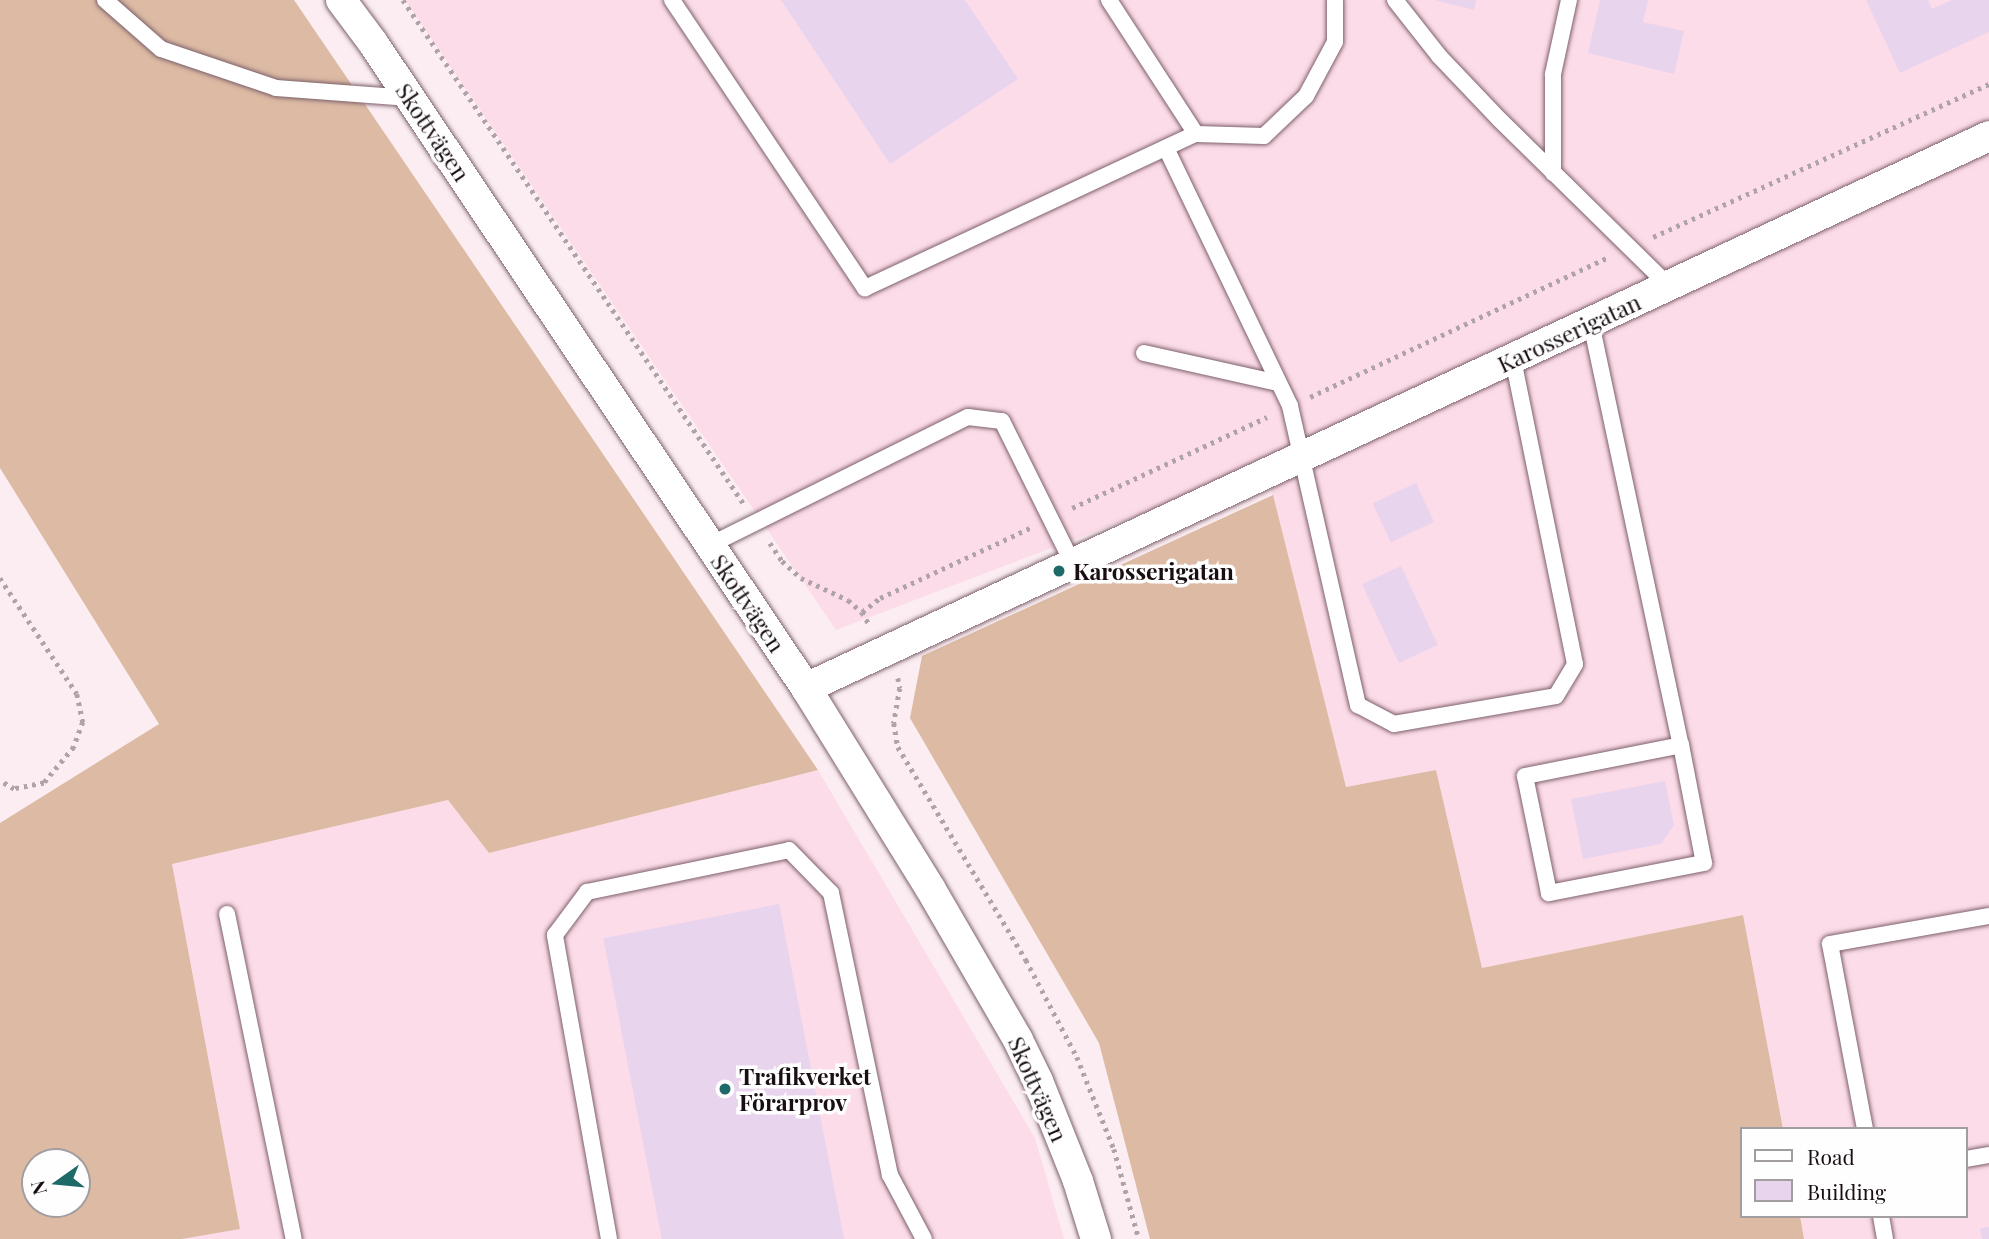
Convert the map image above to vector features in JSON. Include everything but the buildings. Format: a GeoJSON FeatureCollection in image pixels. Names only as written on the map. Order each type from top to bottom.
{"type":"FeatureCollection","features":[{"type":"Feature","properties":{"kind":"street","name":"Skottvägen"},"geometry":{"type":"LineString","coordinates":[[341,0],[410,98],[806,688],[930,887],[1018,1040],[1038,1081],[1078,1181],[1096,1239]]}},
{"type":"Feature","properties":{"kind":"street","name":"Karosserigatan"},"geometry":{"type":"LineString","coordinates":[[806,688],[1513,360],[1989,135]]}},
{"type":"Feature","properties":{"kind":"lane"},"geometry":{"type":"LineString","coordinates":[[106,0],[161,48],[276,88],[410,98]]}},
{"type":"Feature","properties":{"kind":"lane"},"geometry":{"type":"LineString","coordinates":[[672,0],[865,289],[1196,134],[1264,136],[1307,96],[1335,42],[1335,0]]}},
{"type":"Feature","properties":{"kind":"lane"},"geometry":{"type":"LineString","coordinates":[[1109,0],[1196,134]]}},
{"type":"Feature","properties":{"kind":"lane"},"geometry":{"type":"LineString","coordinates":[[1395,0],[1439,56],[1553,173],[1670,286]]}},
{"type":"Feature","properties":{"kind":"lane"},"geometry":{"type":"LineString","coordinates":[[1553,173],[1553,74],[1569,0]]}},
{"type":"Feature","properties":{"kind":"lane"},"geometry":{"type":"LineString","coordinates":[[1166,148],[1290,406],[1358,705],[1394,724],[1556,696],[1575,664],[1513,360]]}},
{"type":"Feature","properties":{"kind":"lane"},"geometry":{"type":"LineString","coordinates":[[1591,323],[1681,745],[1704,863],[1549,893],[1525,776],[1681,745]]}},
{"type":"Feature","properties":{"kind":"lane"},"geometry":{"type":"LineString","coordinates":[[1144,353],[1278,383]]}},
{"type":"Feature","properties":{"kind":"lane"},"geometry":{"type":"LineString","coordinates":[[710,545],[968,417],[1002,421],[1073,564]]}},
{"type":"Feature","properties":{"kind":"lane"},"geometry":{"type":"LineString","coordinates":[[609,1239],[555,935],[587,892],[789,850],[831,893],[890,1175],[924,1239]]}},
{"type":"Feature","properties":{"kind":"lane"},"geometry":{"type":"LineString","coordinates":[[227,914],[294,1239]]}},
{"type":"Feature","properties":{"kind":"lane"},"geometry":{"type":"LineString","coordinates":[[1865,1127],[1830,944],[1989,916]]}},
{"type":"Feature","properties":{"kind":"lane"},"geometry":{"type":"LineString","coordinates":[[1968,1159],[1989,1155]]}},
{"type":"Feature","properties":{"kind":"lane"},"geometry":{"type":"LineString","coordinates":[[1881,1218],[1885,1239]]}},
{"type":"Feature","properties":{"kind":"path"},"geometry":{"type":"LineString","coordinates":[[403,0],[782,561],[801,578],[848,600],[862,612],[898,677],[900,688],[894,723],[898,747],[1026,960],[1077,1057],[1114,1149],[1139,1239]]}},
{"type":"Feature","properties":{"kind":"path"},"geometry":{"type":"LineString","coordinates":[[862,612],[880,598],[1989,84]]}},
{"type":"Feature","properties":{"kind":"path"},"geometry":{"type":"LineString","coordinates":[[0,578],[78,694],[83,722],[74,747],[44,783],[14,789],[2,782]]}},
{"type":"Feature","properties":{"kind":"shaded area"},"geometry":{"type":"Polygon","coordinates":[[[0,0],[294,0],[818,770],[489,853],[448,800],[172,864],[240,1229],[182,1239],[0,1239],[0,823],[159,724],[0,468],[0,0]]]}},
{"type":"Feature","properties":{"kind":"shaded area"},"geometry":{"type":"Polygon","coordinates":[[[405,0],[1989,0],[1989,1239],[1804,1239],[1800,1218],[1968,1218],[1968,1127],[1783,1127],[1742,915],[1482,968],[1436,770],[1346,787],[1265,467],[836,630],[405,0]]]}},
{"type":"Feature","properties":{"kind":"shaded area"},"geometry":{"type":"Polygon","coordinates":[[[1273,495],[1346,787],[1436,770],[1482,968],[1743,915],[1783,1127],[1741,1127],[1741,1218],[1800,1218],[1804,1239],[1150,1239],[1099,1043],[910,718],[922,656],[1273,495]]]}},
{"type":"Feature","properties":{"kind":"shaded area"},"geometry":{"type":"Polygon","coordinates":[[[818,770],[1035,1138],[1064,1239],[182,1239],[240,1228],[171,864],[448,800],[489,853],[818,770]]]}},
{"type":"Feature","properties":{"kind":"place","name":"Karosserigatan"},"geometry":{"type":"Point","coordinates":[1059,571]}},
{"type":"Feature","properties":{"kind":"place","name":"Trafikverket Förarprov"},"geometry":{"type":"Point","coordinates":[725,1089]}}]}
